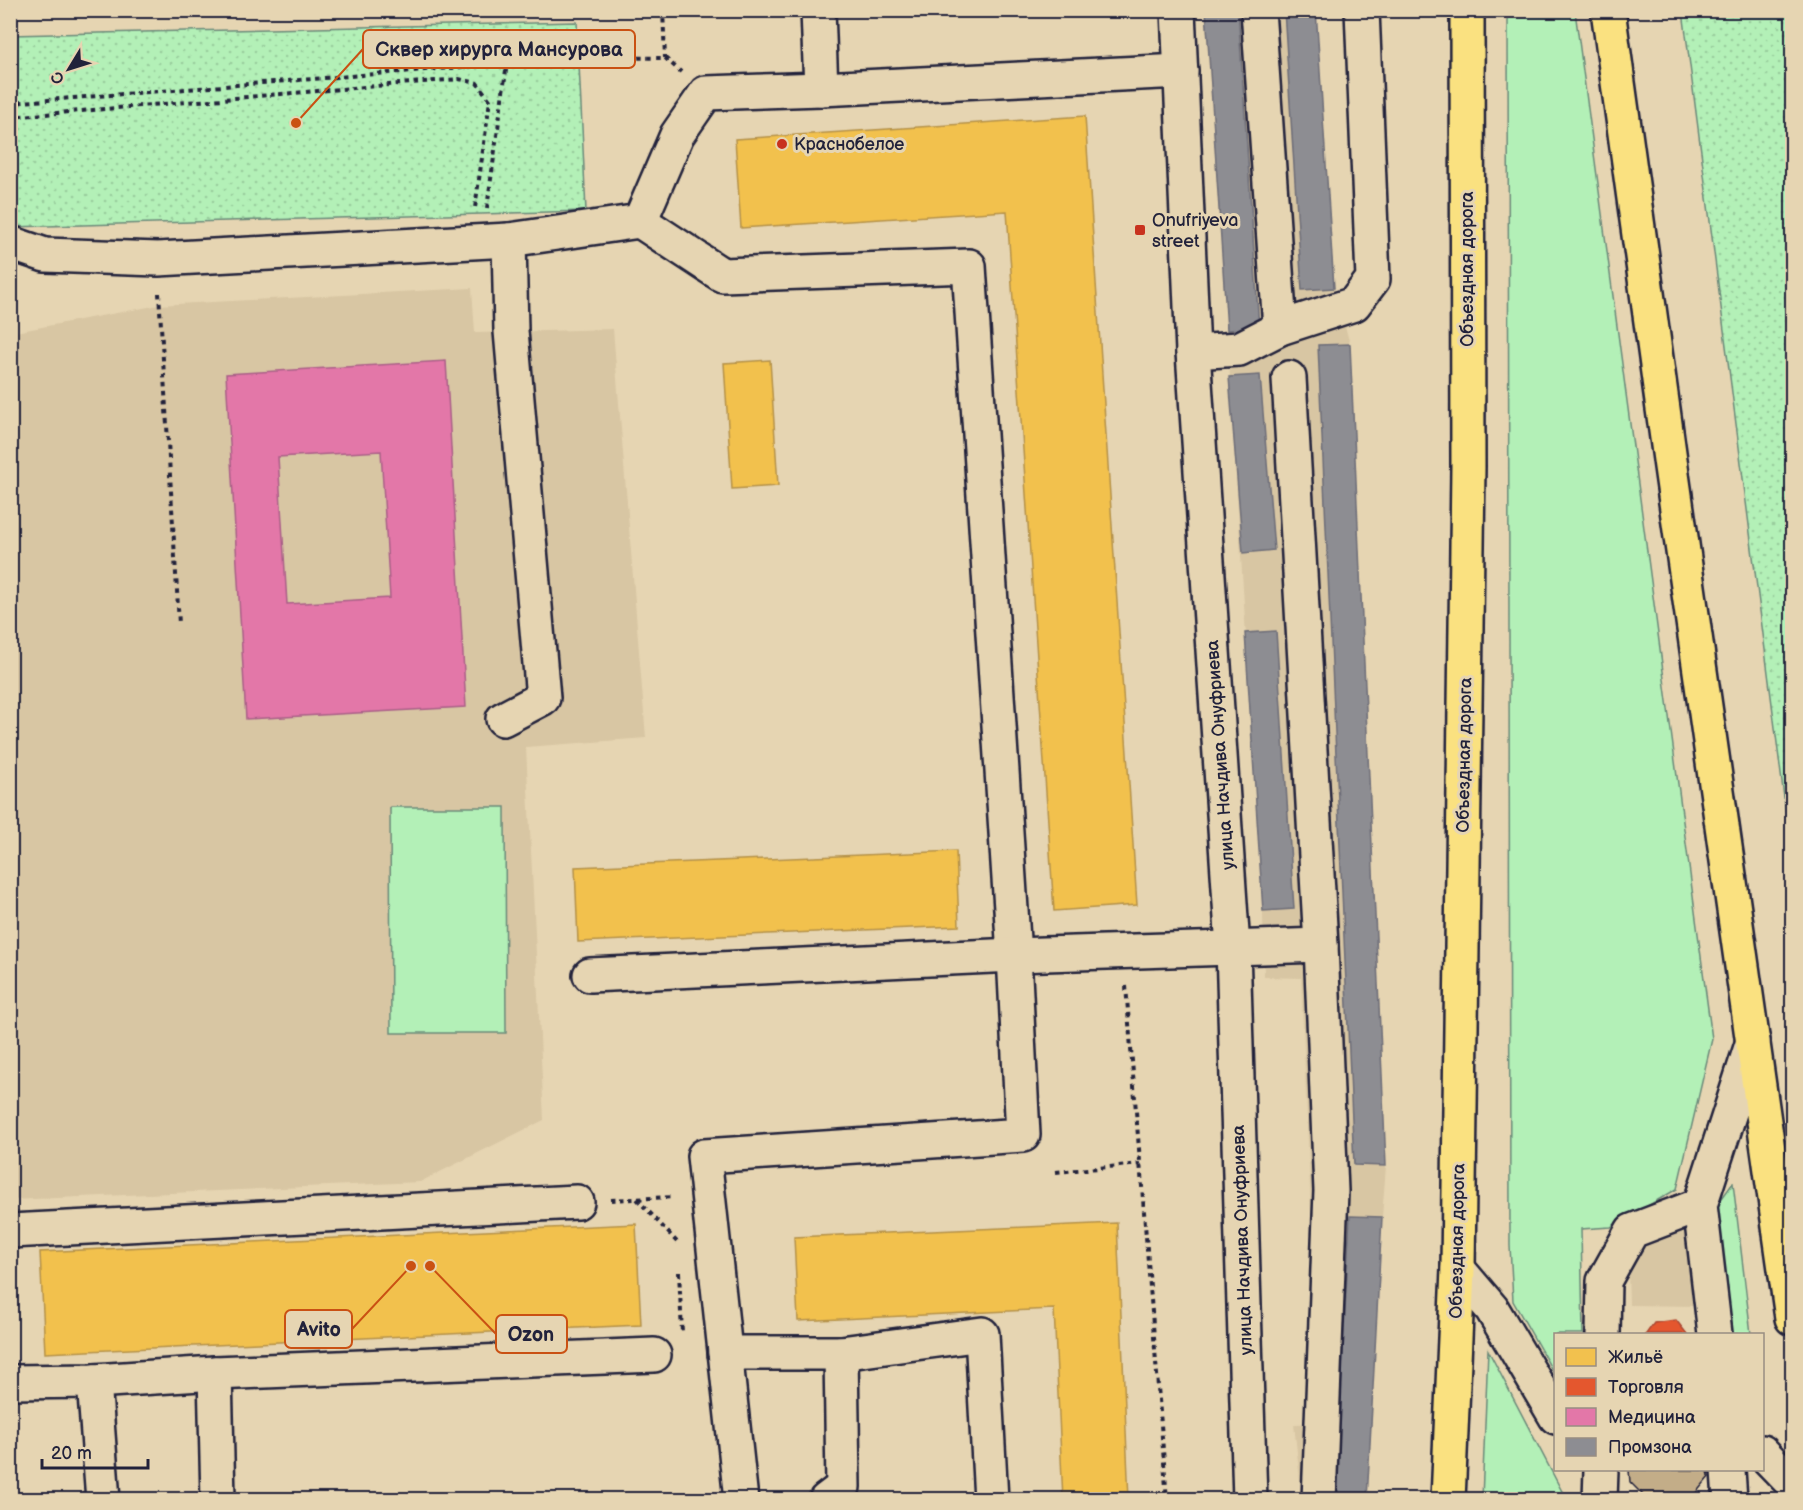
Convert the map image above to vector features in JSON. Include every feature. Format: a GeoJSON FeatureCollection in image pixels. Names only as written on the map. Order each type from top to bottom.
{"type":"FeatureCollection","features":[{"type":"Feature","properties":{"kind":"main road","name":"Объездная дорога"},"geometry":{"type":"LineString","coordinates":[[1448,1500],[1458,1269],[1468,466],[1467,10]]}},
{"type":"Feature","properties":{"kind":"main road"},"geometry":{"type":"LineString","coordinates":[[1608,10],[1792,1318]]}},
{"type":"Feature","properties":{"kind":"street"},"geometry":{"type":"LineString","coordinates":[[818,10],[821,89]]}},
{"type":"Feature","properties":{"kind":"street","name":"улица Начдива Онуфриева"},"geometry":{"type":"LineString","coordinates":[[1178,10],[1193,352],[1233,948],[1250,1500]]}},
{"type":"Feature","properties":{"kind":"street"},"geometry":{"type":"LineString","coordinates":[[1258,10],[1280,328]]}},
{"type":"Feature","properties":{"kind":"street"},"geometry":{"type":"LineString","coordinates":[[1193,352],[1239,349],[1280,328],[1354,304],[1373,279],[1362,10]]}},
{"type":"Feature","properties":{"kind":"street"},"geometry":{"type":"LineString","coordinates":[[640,221],[677,135],[706,93],[1181,71]]}},
{"type":"Feature","properties":{"kind":"street"},"geometry":{"type":"LineString","coordinates":[[10,243],[45,255],[158,259],[488,241],[640,221],[722,275],[969,266],[1014,955],[1023,1135],[704,1156],[741,1500]]}},
{"type":"Feature","properties":{"kind":"street"},"geometry":{"type":"LineString","coordinates":[[488,241],[511,332],[543,698],[503,719]]}},
{"type":"Feature","properties":{"kind":"street"},"geometry":{"type":"LineString","coordinates":[[1288,378],[1322,945],[1331,1191],[1320,1500]]}},
{"type":"Feature","properties":{"kind":"street"},"geometry":{"type":"LineString","coordinates":[[590,975],[1014,955],[1322,945]]}},
{"type":"Feature","properties":{"kind":"street"},"geometry":{"type":"LineString","coordinates":[[1715,1333],[1700,1205],[1753,1041]]}},
{"type":"Feature","properties":{"kind":"street"},"geometry":{"type":"LineString","coordinates":[[10,1231],[577,1202]]}},
{"type":"Feature","properties":{"kind":"street"},"geometry":{"type":"LineString","coordinates":[[1603,1333],[1604,1281],[1632,1231],[1700,1205]]}},
{"type":"Feature","properties":{"kind":"street"},"geometry":{"type":"LineString","coordinates":[[1458,1269],[1492,1309],[1554,1415]]}},
{"type":"Feature","properties":{"kind":"street"},"geometry":{"type":"LineString","coordinates":[[725,1353],[841,1353],[982,1334],[991,1500]]}},
{"type":"Feature","properties":{"kind":"street"},"geometry":{"type":"LineString","coordinates":[[10,1382],[94,1381],[668,1349]]}},
{"type":"Feature","properties":{"kind":"street"},"geometry":{"type":"LineString","coordinates":[[826,1500],[843,1487],[841,1353]]}},
{"type":"Feature","properties":{"kind":"street"},"geometry":{"type":"LineString","coordinates":[[215,1373],[218,1500]]}},
{"type":"Feature","properties":{"kind":"street"},"geometry":{"type":"LineString","coordinates":[[94,1381],[103,1500]]}},
{"type":"Feature","properties":{"kind":"street"},"geometry":{"type":"LineString","coordinates":[[1764,1454],[1792,1483]]}},
{"type":"Feature","properties":{"kind":"path"},"geometry":{"type":"LineString","coordinates":[[663,10],[665,58]]}},
{"type":"Feature","properties":{"kind":"path"},"geometry":{"type":"LineString","coordinates":[[10,103],[589,57],[665,58],[706,93]]}},
{"type":"Feature","properties":{"kind":"path"},"geometry":{"type":"LineString","coordinates":[[488,241],[507,63]]}},
{"type":"Feature","properties":{"kind":"path"},"geometry":{"type":"LineString","coordinates":[[10,117],[459,79],[477,83],[490,100],[488,241]]}},
{"type":"Feature","properties":{"kind":"path"},"geometry":{"type":"LineString","coordinates":[[158,259],[179,624]]}},
{"type":"Feature","properties":{"kind":"path"},"geometry":{"type":"LineString","coordinates":[[1123,951],[1167,1500]]}},
{"type":"Feature","properties":{"kind":"path"},"geometry":{"type":"LineString","coordinates":[[1056,1172],[1140,1164]]}},
{"type":"Feature","properties":{"kind":"path"},"geometry":{"type":"LineString","coordinates":[[577,1202],[674,1197]]}},
{"type":"Feature","properties":{"kind":"path"},"geometry":{"type":"LineString","coordinates":[[637,1199],[677,1242]]}},
{"type":"Feature","properties":{"kind":"path"},"geometry":{"type":"LineString","coordinates":[[676,1231],[678,1252]]}},
{"type":"Feature","properties":{"kind":"path"},"geometry":{"type":"LineString","coordinates":[[668,1349],[678,1263]]}},
{"type":"Feature","properties":{"kind":"shaded area"},"geometry":{"type":"Polygon","coordinates":[[[1205,11],[1316,11],[1334,288],[1350,344],[1386,1166],[1367,1499],[1302,1499],[1294,1424],[1320,1423],[1301,978],[1264,977],[1263,911],[1205,11]]]}},
{"type":"Feature","properties":{"kind":"shaded area"},"geometry":{"type":"Polygon","coordinates":[[[472,288],[475,333],[613,329],[646,738],[526,747],[544,1120],[420,1182],[11,1200],[10,333],[159,305],[472,288]]]}},
{"type":"Feature","properties":{"kind":"shaded area"},"geometry":{"type":"Polygon","coordinates":[[[1688,1219],[1696,1306],[1629,1305],[1628,1269],[1641,1242],[1688,1219]]]}},
{"type":"Feature","properties":{"kind":"green space"},"geometry":{"type":"Polygon","coordinates":[[[1508,11],[1575,11],[1712,1039],[1677,1189],[1611,1227],[1581,1229],[1583,1333],[1554,1333],[1554,1373],[1513,1301],[1510,1246],[1508,11]]]}},
{"type":"Feature","properties":{"kind":"green space"},"geometry":{"type":"Polygon","coordinates":[[[1683,11],[1792,11],[1792,860],[1683,11]]]}},
{"type":"Feature","properties":{"kind":"green space"},"geometry":{"type":"Polygon","coordinates":[[[577,22],[586,211],[11,227],[11,35],[577,22]]]}},
{"type":"Feature","properties":{"kind":"green space"},"geometry":{"type":"Polygon","coordinates":[[[390,807],[505,807],[506,1033],[391,1033],[390,807]]]}},
{"type":"Feature","properties":{"kind":"green space"},"geometry":{"type":"Polygon","coordinates":[[[1733,1183],[1751,1333],[1730,1333],[1717,1205],[1733,1183]]]}},
{"type":"Feature","properties":{"kind":"green space"},"geometry":{"type":"Polygon","coordinates":[[[1488,1350],[1566,1499],[1482,1499],[1488,1350]]]}},
{"type":"Feature","properties":{"kind":"building: Жильё"},"geometry":{"type":"Polygon","coordinates":[[[1085,116],[1137,905],[1054,911],[1007,211],[741,228],[735,139],[1085,116]]]}},
{"type":"Feature","properties":{"kind":"building: Жильё"},"geometry":{"type":"Polygon","coordinates":[[[770,360],[778,486],[732,489],[724,363],[770,360]]]}},
{"type":"Feature","properties":{"kind":"building: Жильё"},"geometry":{"type":"Polygon","coordinates":[[[956,851],[959,926],[578,942],[575,867],[956,851]]]}},
{"type":"Feature","properties":{"kind":"building: Жильё"},"geometry":{"type":"Polygon","coordinates":[[[1117,1223],[1129,1500],[1063,1500],[1054,1309],[798,1321],[794,1237],[1117,1223]]]}},
{"type":"Feature","properties":{"kind":"building: Жильё"},"geometry":{"type":"Polygon","coordinates":[[[636,1224],[641,1325],[45,1353],[40,1252],[636,1224]]]}},
{"type":"Feature","properties":{"kind":"building: Торговля"},"geometry":{"type":"Polygon","coordinates":[[[1676,1320],[1686,1333],[1647,1333],[1654,1323],[1676,1320]]]}},
{"type":"Feature","properties":{"kind":"building: Медицина"},"geometry":{"type":"Polygon","coordinates":[[[446,361],[466,707],[246,719],[226,374],[446,361]],[[381,451],[278,457],[287,604],[390,598],[381,451]]]}},
{"type":"Feature","properties":{"kind":"building: Промзона"},"geometry":{"type":"Polygon","coordinates":[[[1206,10],[1238,10],[1259,328],[1227,330],[1206,10]]]}},
{"type":"Feature","properties":{"kind":"building: Промзона"},"geometry":{"type":"Polygon","coordinates":[[[1284,10],[1316,10],[1334,288],[1302,290],[1284,10]]]}},
{"type":"Feature","properties":{"kind":"building: Промзона"},"geometry":{"type":"Polygon","coordinates":[[[1350,344],[1386,1166],[1354,1165],[1318,345],[1350,344]]]}},
{"type":"Feature","properties":{"kind":"building: Промзона"},"geometry":{"type":"Polygon","coordinates":[[[1260,375],[1274,550],[1243,553],[1229,377],[1260,375]]]}},
{"type":"Feature","properties":{"kind":"building: Промзона"},"geometry":{"type":"Polygon","coordinates":[[[1276,631],[1294,909],[1263,911],[1245,633],[1276,631]]]}},
{"type":"Feature","properties":{"kind":"building: Промзона"},"geometry":{"type":"Polygon","coordinates":[[[1350,1216],[1382,1217],[1367,1500],[1335,1500],[1350,1216]]]}},
{"type":"Feature","properties":{"kind":"building: Прочее"},"geometry":{"type":"Polygon","coordinates":[[[1629,1471],[1708,1471],[1709,1477],[1690,1500],[1648,1500],[1630,1482],[1629,1471]]]}},
{"type":"Feature","properties":{"kind":"place","name":"Сквер хирурга Мансурова"},"geometry":{"type":"Point","coordinates":[296,123]}},
{"type":"Feature","properties":{"kind":"place","name":"Краснобелое"},"geometry":{"type":"Point","coordinates":[782,144]}},
{"type":"Feature","properties":{"kind":"place","name":"Onufriyeva street"},"geometry":{"type":"Point","coordinates":[1140,230]}},
{"type":"Feature","properties":{"kind":"place","name":"Avito"},"geometry":{"type":"Point","coordinates":[411,1266]}},
{"type":"Feature","properties":{"kind":"place","name":"Ozon"},"geometry":{"type":"Point","coordinates":[430,1266]}}]}
